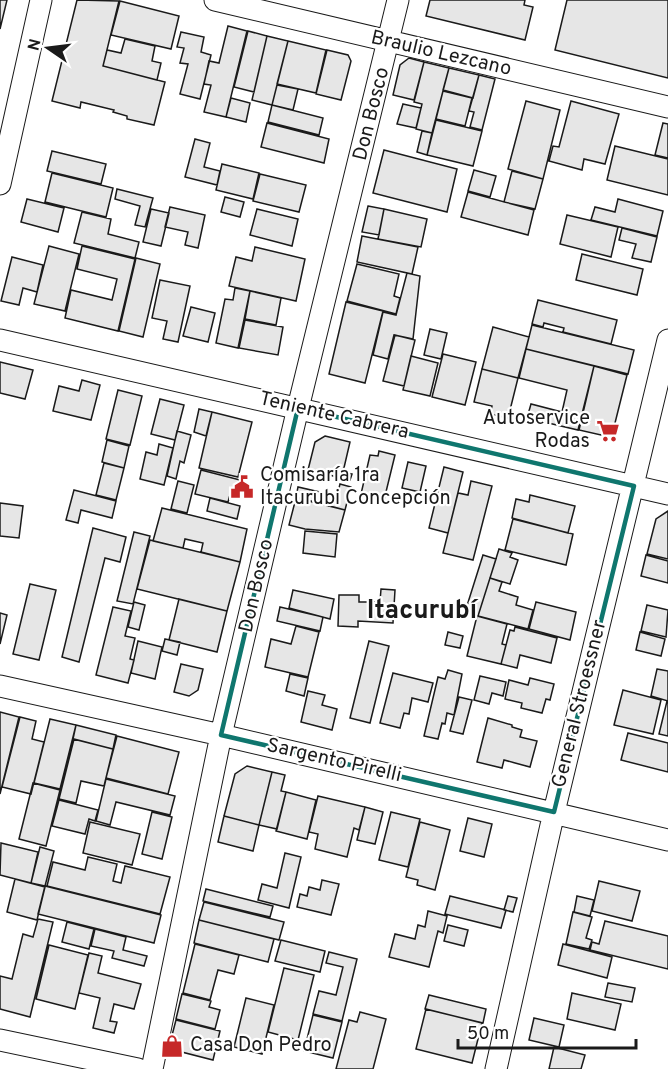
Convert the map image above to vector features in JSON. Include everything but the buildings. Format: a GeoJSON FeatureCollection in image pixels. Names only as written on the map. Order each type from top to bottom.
{"type":"FeatureCollection","features":[{"type":"Feature","properties":{"kind":"street"},"geometry":{"type":"LineString","coordinates":[[0,184],[41,0]]}},
{"type":"Feature","properties":{"kind":"street","name":"Braulio Lezcano"},"geometry":{"type":"LineString","coordinates":[[215,0],[668,107]]}},
{"type":"Feature","properties":{"kind":"street","name":"Don Bosco"},"geometry":{"type":"LineString","coordinates":[[152,1069],[222,735],[298,408],[398,0]]}},
{"type":"Feature","properties":{"kind":"street","name":"Teniente Cabrera"},"geometry":{"type":"LineString","coordinates":[[0,340],[668,494]]}},
{"type":"Feature","properties":{"kind":"street","name":"General Stroessner"},"geometry":{"type":"LineString","coordinates":[[495,1069],[554,812],[668,340]]}},
{"type":"Feature","properties":{"kind":"street","name":"Sargento Pirelli"},"geometry":{"type":"LineString","coordinates":[[0,686],[222,735],[668,840]]}},
{"type":"Feature","properties":{"kind":"street"},"geometry":{"type":"LineString","coordinates":[[0,1040],[138,1069]]}},
{"type":"Feature","properties":{"kind":"highlighted area"},"geometry":{"type":"Polygon","coordinates":[[[298,408],[634,486],[554,812],[221,735],[298,408]]]}},
{"type":"Feature","properties":{"kind":"place","name":"Autoservice Rodas"},"geometry":{"type":"Point","coordinates":[608,431]}},
{"type":"Feature","properties":{"kind":"place","name":"Comisaría 1ra Itacurubi Concepción"},"geometry":{"type":"Point","coordinates":[242,487]}},
{"type":"Feature","properties":{"kind":"place","name":"Casa Don Pedro"},"geometry":{"type":"Point","coordinates":[172,1046]}},
{"type":"Feature","properties":{"kind":"district","name":"Itacurubí"},"geometry":{"type":"Point","coordinates":[422,611]}}]}
